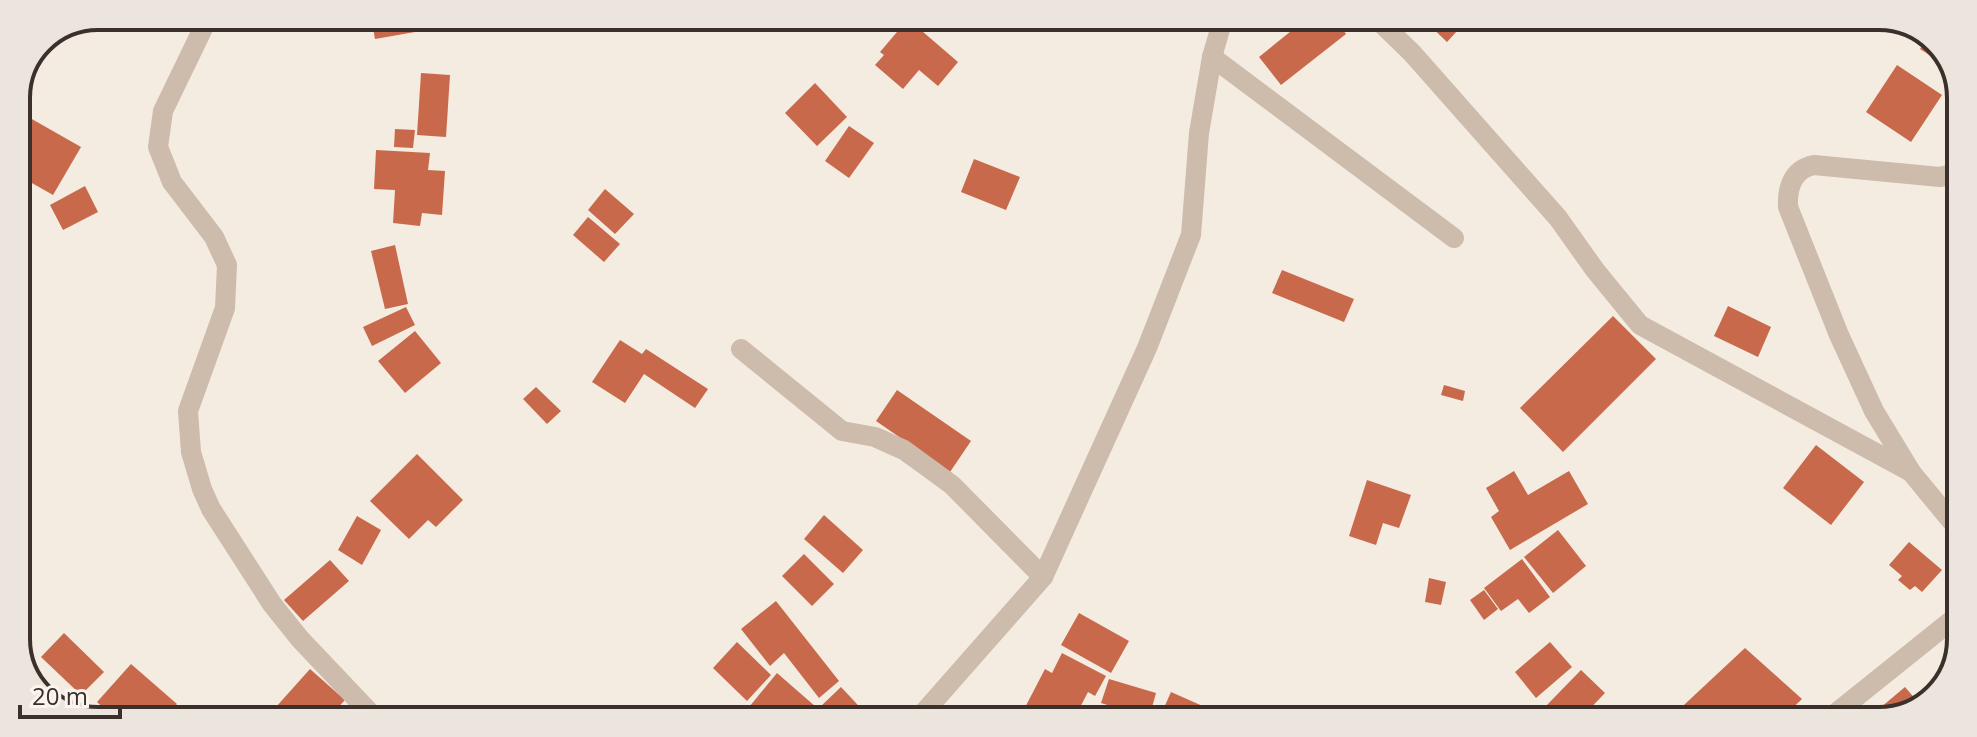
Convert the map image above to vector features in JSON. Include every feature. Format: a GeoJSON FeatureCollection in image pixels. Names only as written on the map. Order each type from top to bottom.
{"type":"FeatureCollection","features":[{"type":"Feature","properties":{"kind":"street"},"geometry":{"type":"LineString","coordinates":[[202,30],[163,111],[158,147],[172,182],[214,237],[227,265],[225,308],[188,411],[191,452],[211,509],[272,604],[300,639],[365,707]]}},
{"type":"Feature","properties":{"kind":"street"},"geometry":{"type":"LineString","coordinates":[[929,707],[1043,577],[1147,348],[1191,235],[1199,133],[1220,30]]}},
{"type":"Feature","properties":{"kind":"street"},"geometry":{"type":"LineString","coordinates":[[1388,30],[1558,218],[1640,325],[1911,472]]}},
{"type":"Feature","properties":{"kind":"street"},"geometry":{"type":"LineString","coordinates":[[1212,57],[1454,238]]}},
{"type":"Feature","properties":{"kind":"street"},"geometry":{"type":"LineString","coordinates":[[1947,175],[1814,165],[1799,172],[1787,193],[1788,207],[1839,335],[1874,411],[1911,472],[1947,516]]}},
{"type":"Feature","properties":{"kind":"street"},"geometry":{"type":"LineString","coordinates":[[741,349],[842,431],[875,437],[904,450],[952,485],[1043,577]]}},
{"type":"Feature","properties":{"kind":"street"},"geometry":{"type":"LineString","coordinates":[[1843,707],[1947,624]]}},
{"type":"Feature","properties":{"kind":"building"},"geometry":{"type":"Polygon","coordinates":[[[373,30],[415,30],[415,32],[375,39],[373,30]]]}},
{"type":"Feature","properties":{"kind":"building"},"geometry":{"type":"Polygon","coordinates":[[[899,30],[921,30],[958,62],[938,86],[919,70],[903,89],[875,65],[884,55],[880,52],[899,30]]]}},
{"type":"Feature","properties":{"kind":"building"},"geometry":{"type":"Polygon","coordinates":[[[1292,30],[1343,30],[1346,34],[1281,85],[1259,57],[1292,30]]]}},
{"type":"Feature","properties":{"kind":"building"},"geometry":{"type":"Polygon","coordinates":[[[1434,30],[1458,30],[1447,42],[1434,30]]]}},
{"type":"Feature","properties":{"kind":"building"},"geometry":{"type":"Polygon","coordinates":[[[1922,46],[1935,59],[1920,49],[1922,46]]]}},
{"type":"Feature","properties":{"kind":"building"},"geometry":{"type":"Polygon","coordinates":[[[1897,65],[1942,95],[1911,142],[1866,112],[1897,65]]]}},
{"type":"Feature","properties":{"kind":"building"},"geometry":{"type":"Polygon","coordinates":[[[421,73],[450,75],[446,137],[417,135],[421,73]]]}},
{"type":"Feature","properties":{"kind":"building"},"geometry":{"type":"Polygon","coordinates":[[[815,83],[847,117],[817,146],[785,113],[815,83]]]}},
{"type":"Feature","properties":{"kind":"building"},"geometry":{"type":"Polygon","coordinates":[[[30,118],[81,147],[53,195],[30,182],[30,118]]]}},
{"type":"Feature","properties":{"kind":"building"},"geometry":{"type":"Polygon","coordinates":[[[849,126],[874,143],[849,178],[825,161],[849,126]]]}},
{"type":"Feature","properties":{"kind":"building"},"geometry":{"type":"Polygon","coordinates":[[[395,129],[415,130],[413,148],[394,147],[395,129]]]}},
{"type":"Feature","properties":{"kind":"building"},"geometry":{"type":"Polygon","coordinates":[[[376,150],[430,153],[428,170],[445,171],[442,215],[422,213],[420,226],[393,223],[395,190],[374,189],[376,150]]]}},
{"type":"Feature","properties":{"kind":"building"},"geometry":{"type":"Polygon","coordinates":[[[974,159],[1020,177],[1006,210],[961,192],[974,159]]]}},
{"type":"Feature","properties":{"kind":"building"},"geometry":{"type":"Polygon","coordinates":[[[85,186],[98,212],[63,230],[50,205],[85,186]]]}},
{"type":"Feature","properties":{"kind":"building"},"geometry":{"type":"Polygon","coordinates":[[[605,189],[634,214],[615,234],[588,210],[605,189]]]}},
{"type":"Feature","properties":{"kind":"building"},"geometry":{"type":"Polygon","coordinates":[[[588,217],[620,244],[604,262],[573,235],[588,217]]]}},
{"type":"Feature","properties":{"kind":"building"},"geometry":{"type":"Polygon","coordinates":[[[395,245],[408,304],[385,309],[371,251],[395,245]]]}},
{"type":"Feature","properties":{"kind":"building"},"geometry":{"type":"Polygon","coordinates":[[[1282,270],[1354,299],[1344,322],[1272,293],[1282,270]]]}},
{"type":"Feature","properties":{"kind":"building"},"geometry":{"type":"Polygon","coordinates":[[[1728,306],[1771,327],[1758,357],[1714,336],[1728,306]]]}},
{"type":"Feature","properties":{"kind":"building"},"geometry":{"type":"Polygon","coordinates":[[[406,307],[415,325],[372,346],[363,327],[406,307]]]}},
{"type":"Feature","properties":{"kind":"building"},"geometry":{"type":"Polygon","coordinates":[[[1613,316],[1656,359],[1563,452],[1520,408],[1613,316]]]}},
{"type":"Feature","properties":{"kind":"building"},"geometry":{"type":"Polygon","coordinates":[[[415,331],[441,363],[405,393],[378,361],[415,331]]]}},
{"type":"Feature","properties":{"kind":"building"},"geometry":{"type":"Polygon","coordinates":[[[620,340],[642,354],[646,349],[708,389],[695,408],[644,374],[625,403],[592,382],[620,340]]]}},
{"type":"Feature","properties":{"kind":"building"},"geometry":{"type":"Polygon","coordinates":[[[1444,385],[1465,391],[1463,401],[1441,395],[1444,385]]]}},
{"type":"Feature","properties":{"kind":"building"},"geometry":{"type":"Polygon","coordinates":[[[536,387],[561,411],[547,424],[523,399],[536,387]]]}},
{"type":"Feature","properties":{"kind":"building"},"geometry":{"type":"Polygon","coordinates":[[[897,390],[971,441],[950,472],[876,421],[897,390]]]}},
{"type":"Feature","properties":{"kind":"building"},"geometry":{"type":"Polygon","coordinates":[[[1816,445],[1864,482],[1831,525],[1783,488],[1816,445]]]}},
{"type":"Feature","properties":{"kind":"building"},"geometry":{"type":"Polygon","coordinates":[[[417,454],[463,500],[436,527],[428,520],[409,539],[370,501],[417,454]]]}},
{"type":"Feature","properties":{"kind":"building"},"geometry":{"type":"Polygon","coordinates":[[[1514,471],[1528,495],[1569,471],[1588,504],[1510,550],[1491,517],[1499,511],[1486,488],[1514,471]]]}},
{"type":"Feature","properties":{"kind":"building"},"geometry":{"type":"Polygon","coordinates":[[[1367,480],[1411,495],[1399,528],[1383,523],[1376,545],[1349,536],[1367,480]]]}},
{"type":"Feature","properties":{"kind":"building"},"geometry":{"type":"Polygon","coordinates":[[[824,515],[863,550],[843,573],[804,539],[824,515]]]}},
{"type":"Feature","properties":{"kind":"building"},"geometry":{"type":"Polygon","coordinates":[[[357,516],[381,530],[362,565],[338,550],[357,516]]]}},
{"type":"Feature","properties":{"kind":"building"},"geometry":{"type":"Polygon","coordinates":[[[1558,530],[1586,566],[1553,593],[1524,557],[1558,530]]]}},
{"type":"Feature","properties":{"kind":"building"},"geometry":{"type":"Polygon","coordinates":[[[1909,542],[1942,570],[1922,592],[1915,586],[1910,590],[1898,580],[1902,576],[1889,565],[1909,542]]]}},
{"type":"Feature","properties":{"kind":"building"},"geometry":{"type":"Polygon","coordinates":[[[804,554],[834,584],[812,606],[782,576],[804,554]]]}},
{"type":"Feature","properties":{"kind":"building"},"geometry":{"type":"Polygon","coordinates":[[[1522,559],[1550,597],[1529,613],[1518,599],[1501,611],[1484,588],[1522,559]]]}},
{"type":"Feature","properties":{"kind":"building"},"geometry":{"type":"Polygon","coordinates":[[[330,560],[349,581],[303,621],[284,600],[330,560]]]}},
{"type":"Feature","properties":{"kind":"building"},"geometry":{"type":"Polygon","coordinates":[[[1429,578],[1446,582],[1441,605],[1425,602],[1429,578]]]}},
{"type":"Feature","properties":{"kind":"building"},"geometry":{"type":"Polygon","coordinates":[[[1484,590],[1498,609],[1484,620],[1470,600],[1484,590]]]}},
{"type":"Feature","properties":{"kind":"building"},"geometry":{"type":"Polygon","coordinates":[[[776,601],[839,681],[819,698],[784,653],[770,666],[741,629],[776,601]]]}},
{"type":"Feature","properties":{"kind":"building"},"geometry":{"type":"Polygon","coordinates":[[[1079,613],[1129,641],[1111,673],[1061,645],[1079,613]]]}},
{"type":"Feature","properties":{"kind":"building"},"geometry":{"type":"Polygon","coordinates":[[[64,633],[104,672],[81,695],[41,657],[64,633]]]}},
{"type":"Feature","properties":{"kind":"building"},"geometry":{"type":"Polygon","coordinates":[[[737,642],[771,675],[747,701],[713,668],[737,642]]]}},
{"type":"Feature","properties":{"kind":"building"},"geometry":{"type":"Polygon","coordinates":[[[1550,642],[1572,667],[1536,698],[1515,672],[1550,642]]]}},
{"type":"Feature","properties":{"kind":"building"},"geometry":{"type":"Polygon","coordinates":[[[1745,648],[1802,699],[1794,707],[1682,707],[1745,648]]]}},
{"type":"Feature","properties":{"kind":"building"},"geometry":{"type":"Polygon","coordinates":[[[1062,653],[1106,676],[1095,696],[1088,692],[1080,707],[1025,707],[1045,669],[1052,673],[1062,653]]]}},
{"type":"Feature","properties":{"kind":"building"},"geometry":{"type":"Polygon","coordinates":[[[131,664],[177,704],[174,707],[102,707],[97,702],[131,664]]]}},
{"type":"Feature","properties":{"kind":"building"},"geometry":{"type":"Polygon","coordinates":[[[310,669],[345,700],[338,707],[276,707],[310,669]]]}},
{"type":"Feature","properties":{"kind":"building"},"geometry":{"type":"Polygon","coordinates":[[[1581,670],[1605,693],[1592,707],[1546,706],[1581,670]]]}},
{"type":"Feature","properties":{"kind":"building"},"geometry":{"type":"Polygon","coordinates":[[[777,673],[816,707],[749,707],[777,673]]]}},
{"type":"Feature","properties":{"kind":"building"},"geometry":{"type":"Polygon","coordinates":[[[1109,679],[1156,693],[1152,707],[1114,707],[1101,703],[1109,679]]]}},
{"type":"Feature","properties":{"kind":"building"},"geometry":{"type":"Polygon","coordinates":[[[841,687],[860,707],[822,707],[841,687]]]}},
{"type":"Feature","properties":{"kind":"building"},"geometry":{"type":"Polygon","coordinates":[[[1905,687],[1914,698],[1897,705],[1882,707],[1905,687]]]}},
{"type":"Feature","properties":{"kind":"building"},"geometry":{"type":"Polygon","coordinates":[[[1171,692],[1205,707],[1164,707],[1171,692]]]}}]}
